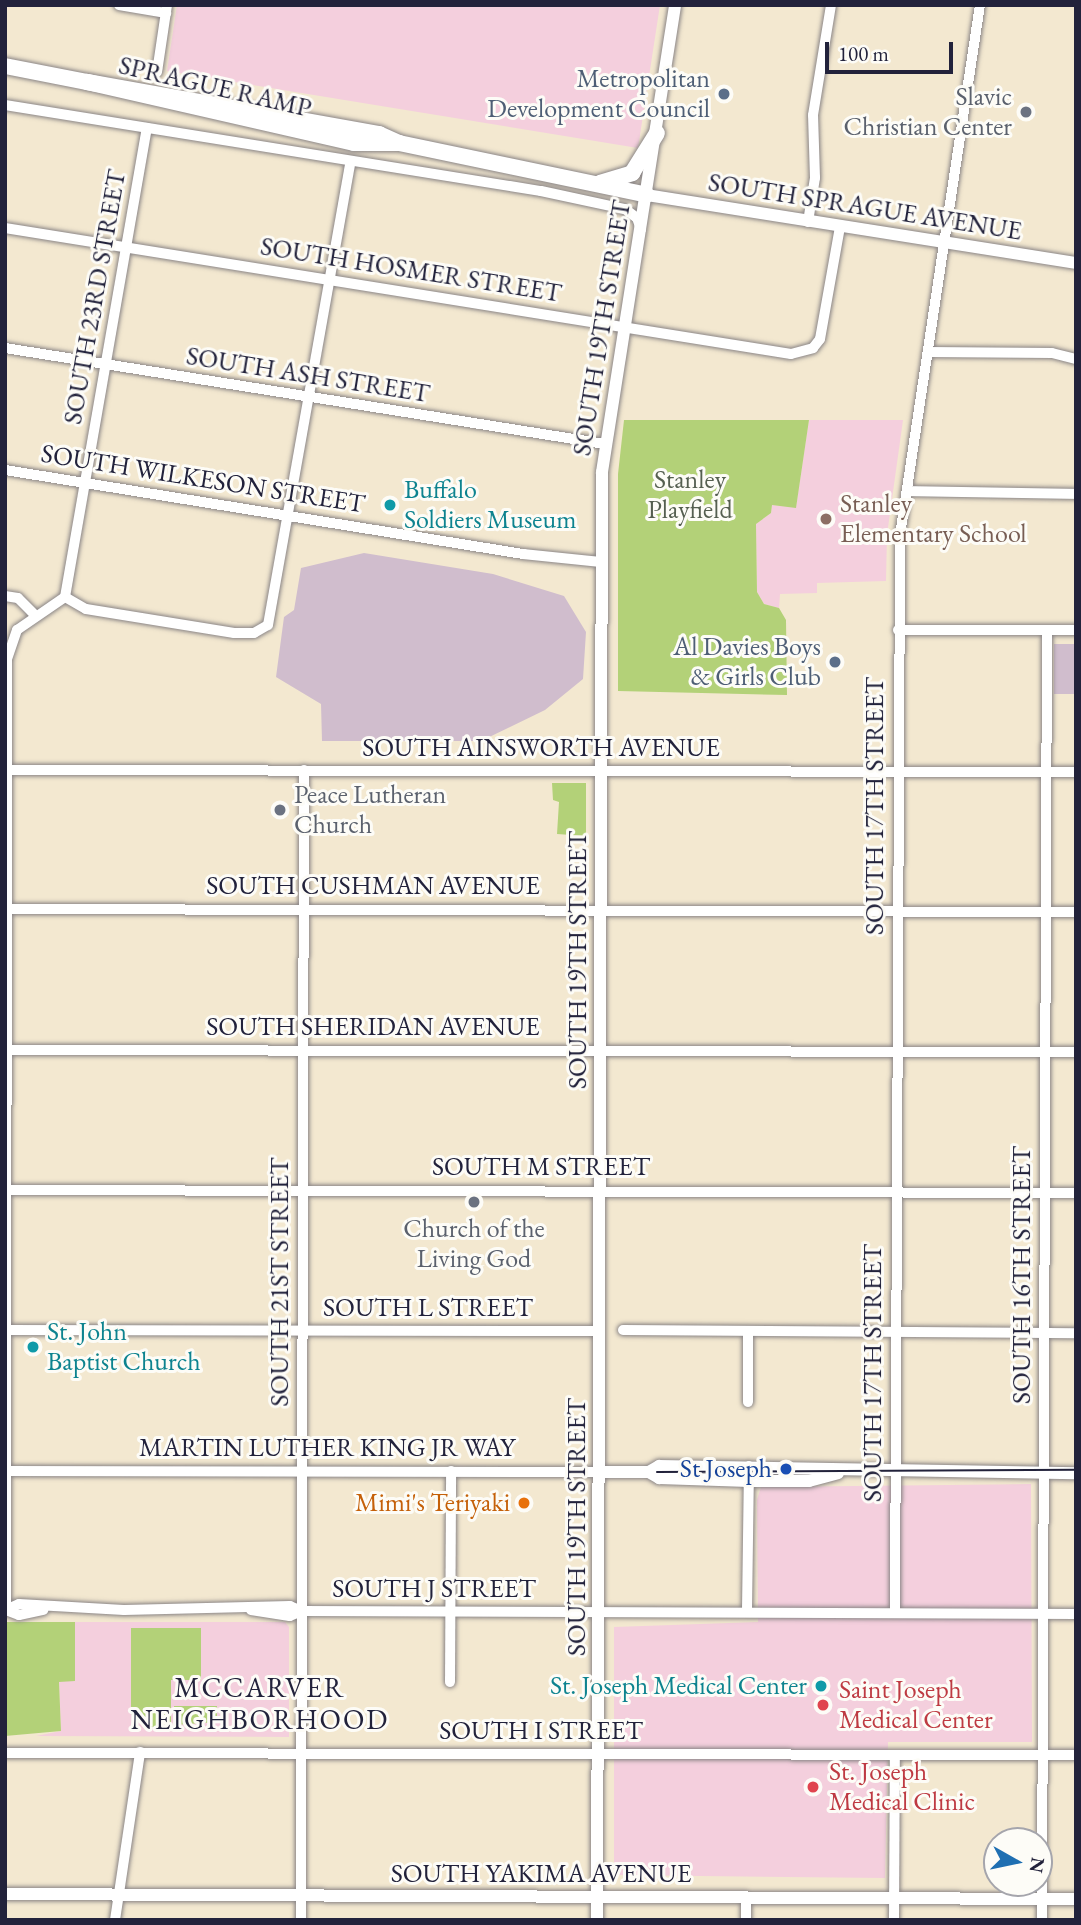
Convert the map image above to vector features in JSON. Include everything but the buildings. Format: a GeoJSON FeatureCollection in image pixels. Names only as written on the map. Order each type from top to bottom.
{"type":"FeatureCollection","features":[{"type":"Feature","properties":{"kind":"highway","name":"SPRAGUE RAMP"},"geometry":{"type":"LineString","coordinates":[[5,66],[366,132],[399,143],[647,195]]}},
{"type":"Feature","properties":{"kind":"highway"},"geometry":{"type":"LineString","coordinates":[[591,184],[632,173],[657,132]]}},
{"type":"Feature","properties":{"kind":"main road","name":"SOUTH 19TH STREET"},"geometry":{"type":"LineString","coordinates":[[597,1920],[601,562],[605,444],[647,195],[675,5]]}},
{"type":"Feature","properties":{"kind":"main road","name":"SOUTH SPRAGUE AVENUE"},"geometry":{"type":"LineString","coordinates":[[647,195],[1076,263]]}},
{"type":"Feature","properties":{"kind":"main road","name":"MARTIN LUTHER KING JR WAY"},"geometry":{"type":"LineString","coordinates":[[599,1472],[649,1472],[659,1466],[749,1466],[842,1472],[1076,1474]]}},
{"type":"Feature","properties":{"kind":"main road","name":"MARTIN LUTHER KING JR WAY"},"geometry":{"type":"LineString","coordinates":[[649,1472],[659,1478],[749,1480],[809,1480],[842,1472]]}},
{"type":"Feature","properties":{"kind":"main road","name":"SOUTH YAKIMA AVENUE"},"geometry":{"type":"LineString","coordinates":[[5,1894],[1076,1899]]}},
{"type":"Feature","properties":{"kind":"street"},"geometry":{"type":"LineString","coordinates":[[119,5],[167,9],[157,72]]}},
{"type":"Feature","properties":{"kind":"street"},"geometry":{"type":"LineString","coordinates":[[808,222],[814,178],[813,115],[831,5]]}},
{"type":"Feature","properties":{"kind":"street","name":"SOUTH 17TH STREET"},"geometry":{"type":"LineString","coordinates":[[895,1613],[900,535],[980,5]]}},
{"type":"Feature","properties":{"kind":"street"},"geometry":{"type":"LineString","coordinates":[[5,105],[613,207],[632,213],[641,229]]}},
{"type":"Feature","properties":{"kind":"street","name":"SOUTH 23RD STREET"},"geometry":{"type":"LineString","coordinates":[[65,597],[147,128]]}},
{"type":"Feature","properties":{"kind":"street"},"geometry":{"type":"LineString","coordinates":[[6,1610],[7,659],[11,630],[65,597],[86,609],[221,631],[246,634],[265,628],[275,603],[351,161]]}},
{"type":"Feature","properties":{"kind":"street","name":"SOUTH HOSMER STREET"},"geometry":{"type":"LineString","coordinates":[[5,228],[784,353],[809,350],[822,331],[840,227]]}},
{"type":"Feature","properties":{"kind":"street","name":"SOUTH ASH STREET"},"geometry":{"type":"LineString","coordinates":[[5,348],[310,399],[605,444]]}},
{"type":"Feature","properties":{"kind":"street"},"geometry":{"type":"LineString","coordinates":[[928,352],[1052,353],[1076,359]]}},
{"type":"Feature","properties":{"kind":"street","name":"SOUTH WILKESON STREET"},"geometry":{"type":"LineString","coordinates":[[5,470],[289,517],[601,562]]}},
{"type":"Feature","properties":{"kind":"street"},"geometry":{"type":"LineString","coordinates":[[907,491],[1076,494]]}},
{"type":"Feature","properties":{"kind":"street"},"geometry":{"type":"LineString","coordinates":[[5,596],[18,598],[36,616]]}},
{"type":"Feature","properties":{"kind":"street"},"geometry":{"type":"LineString","coordinates":[[898,630],[1076,630]]}},
{"type":"Feature","properties":{"kind":"street","name":"SOUTH 16TH STREET"},"geometry":{"type":"LineString","coordinates":[[1042,1920],[1046,630]]}},
{"type":"Feature","properties":{"kind":"street","name":"SOUTH AINSWORTH AVENUE"},"geometry":{"type":"LineString","coordinates":[[7,770],[1076,772]]}},
{"type":"Feature","properties":{"kind":"street","name":"SOUTH 21ST STREET"},"geometry":{"type":"LineString","coordinates":[[300,1920],[303,770]]}},
{"type":"Feature","properties":{"kind":"street","name":"SOUTH CUSHMAN AVENUE"},"geometry":{"type":"LineString","coordinates":[[6,909],[1076,912]]}},
{"type":"Feature","properties":{"kind":"street","name":"SOUTH SHERIDAN AVENUE"},"geometry":{"type":"LineString","coordinates":[[6,1049],[1076,1052]]}},
{"type":"Feature","properties":{"kind":"street","name":"SOUTH M STREET"},"geometry":{"type":"LineString","coordinates":[[6,1190],[304,1188],[1076,1193]]}},
{"type":"Feature","properties":{"kind":"street"},"geometry":{"type":"LineString","coordinates":[[623,1330],[1076,1333]]}},
{"type":"Feature","properties":{"kind":"street","name":"SOUTH L STREET"},"geometry":{"type":"LineString","coordinates":[[6,1331],[599,1331]]}},
{"type":"Feature","properties":{"kind":"street"},"geometry":{"type":"LineString","coordinates":[[748,1332],[748,1402]]}},
{"type":"Feature","properties":{"kind":"street"},"geometry":{"type":"LineString","coordinates":[[747,1610],[749,1466]]}},
{"type":"Feature","properties":{"kind":"street","name":"MARTIN LUTHER KING JR WAY"},"geometry":{"type":"LineString","coordinates":[[5,1471],[599,1472]]}},
{"type":"Feature","properties":{"kind":"street"},"geometry":{"type":"LineString","coordinates":[[450,1682],[451,1471]]}},
{"type":"Feature","properties":{"kind":"street","name":"SOUTH J STREET"},"geometry":{"type":"LineString","coordinates":[[6,1610],[19,1604],[49,1609],[251,1610],[290,1606],[302,1611],[733,1613]]}},
{"type":"Feature","properties":{"kind":"street"},"geometry":{"type":"LineString","coordinates":[[733,1613],[747,1610],[766,1613]]}},
{"type":"Feature","properties":{"kind":"street"},"geometry":{"type":"LineString","coordinates":[[733,1613],[1076,1614]]}},
{"type":"Feature","properties":{"kind":"street","name":"SOUTH I STREET"},"geometry":{"type":"LineString","coordinates":[[5,1752],[1076,1755]]}},
{"type":"Feature","properties":{"kind":"street"},"geometry":{"type":"LineString","coordinates":[[116,1920],[140,1752]]}},
{"type":"Feature","properties":{"kind":"street"},"geometry":{"type":"LineString","coordinates":[[894,1920],[895,1755]]}},
{"type":"Feature","properties":{"kind":"street"},"geometry":{"type":"LineString","coordinates":[[746,1898],[746,1920]]}},
{"type":"Feature","properties":{"kind":"shaded area"},"geometry":{"type":"Polygon","coordinates":[[[177,5],[660,5],[638,148],[167,71],[177,5]]]}},
{"type":"Feature","properties":{"kind":"shaded area","name":"Stanley Elementary School"},"geometry":{"type":"Polygon","coordinates":[[[809,420],[903,420],[887,535],[886,581],[817,583],[817,593],[780,594],[779,608],[764,604],[757,592],[756,524],[771,513],[772,505],[796,507],[809,420]]]}},
{"type":"Feature","properties":{"kind":"shaded area"},"geometry":{"type":"Polygon","coordinates":[[[364,553],[493,574],[564,596],[586,632],[583,679],[545,710],[481,741],[322,741],[321,704],[276,677],[284,617],[294,610],[301,568],[364,553]]]}},
{"type":"Feature","properties":{"kind":"shaded area"},"geometry":{"type":"Polygon","coordinates":[[[1054,644],[1076,644],[1076,694],[1054,694],[1054,644]]]}},
{"type":"Feature","properties":{"kind":"shaded area","name":"Saint Joseph Medical Center"},"geometry":{"type":"Polygon","coordinates":[[[1031,1484],[1032,1742],[888,1742],[885,1878],[614,1875],[614,1627],[758,1622],[757,1500],[761,1487],[1031,1484]]]}},
{"type":"Feature","properties":{"kind":"shaded area"},"geometry":{"type":"Polygon","coordinates":[[[75,1622],[285,1622],[289,1627],[289,1737],[36,1736],[61,1731],[59,1681],[75,1681],[75,1622]]]}},
{"type":"Feature","properties":{"kind":"green space","name":"Stanley Playfield"},"geometry":{"type":"Polygon","coordinates":[[[624,420],[809,420],[796,508],[772,505],[771,513],[756,524],[757,592],[764,604],[779,608],[786,620],[787,695],[618,691],[618,474],[624,420]]]}},
{"type":"Feature","properties":{"kind":"green space"},"geometry":{"type":"Polygon","coordinates":[[[552,783],[586,783],[586,836],[557,834],[559,802],[553,800],[552,783]]]}},
{"type":"Feature","properties":{"kind":"green space"},"geometry":{"type":"Polygon","coordinates":[[[5,1622],[75,1622],[75,1681],[59,1682],[61,1731],[5,1736],[5,1622]]]}},
{"type":"Feature","properties":{"kind":"green space"},"geometry":{"type":"Polygon","coordinates":[[[131,1628],[201,1628],[201,1680],[171,1680],[171,1728],[144,1727],[131,1714],[131,1628]]]}},
{"type":"Feature","properties":{"kind":"green space"},"geometry":{"type":"Polygon","coordinates":[[[174,1706],[217,1706],[217,1722],[174,1725],[174,1706]]]}},
{"type":"Feature","properties":{"kind":"tram line"},"geometry":{"type":"LineString","coordinates":[[657,1472],[1076,1470]]}},
{"type":"Feature","properties":{"kind":"place","name":"Metropolitan Development Council"},"geometry":{"type":"Point","coordinates":[724,94]}},
{"type":"Feature","properties":{"kind":"place","name":"Slavic Christian Center"},"geometry":{"type":"Point","coordinates":[1026,112]}},
{"type":"Feature","properties":{"kind":"place","name":"Buffalo Soldiers Museum"},"geometry":{"type":"Point","coordinates":[390,505]}},
{"type":"Feature","properties":{"kind":"place","name":"Stanley Elementary School"},"geometry":{"type":"Point","coordinates":[826,519]}},
{"type":"Feature","properties":{"kind":"place","name":"Al Davies Boys & Girls Club"},"geometry":{"type":"Point","coordinates":[835,662]}},
{"type":"Feature","properties":{"kind":"place","name":"Peace Lutheran Church"},"geometry":{"type":"Point","coordinates":[280,810]}},
{"type":"Feature","properties":{"kind":"place","name":"Church of the Living God"},"geometry":{"type":"Point","coordinates":[474,1202]}},
{"type":"Feature","properties":{"kind":"place","name":"St. John Baptist Church"},"geometry":{"type":"Point","coordinates":[33,1347]}},
{"type":"Feature","properties":{"kind":"place","name":"St Joseph"},"geometry":{"type":"Point","coordinates":[786,1469]}},
{"type":"Feature","properties":{"kind":"place","name":"Mimi's Teriyaki"},"geometry":{"type":"Point","coordinates":[524,1503]}},
{"type":"Feature","properties":{"kind":"place","name":"St. Joseph Medical Center"},"geometry":{"type":"Point","coordinates":[821,1686]}},
{"type":"Feature","properties":{"kind":"place","name":"Saint Joseph Medical Center"},"geometry":{"type":"Point","coordinates":[823,1705]}},
{"type":"Feature","properties":{"kind":"place","name":"St. Joseph Medical Clinic"},"geometry":{"type":"Point","coordinates":[813,1787]}},
{"type":"Feature","properties":{"kind":"district","name":"MCCARVER NEIGHBORHOOD"},"geometry":{"type":"Point","coordinates":[260,1703]}}]}
